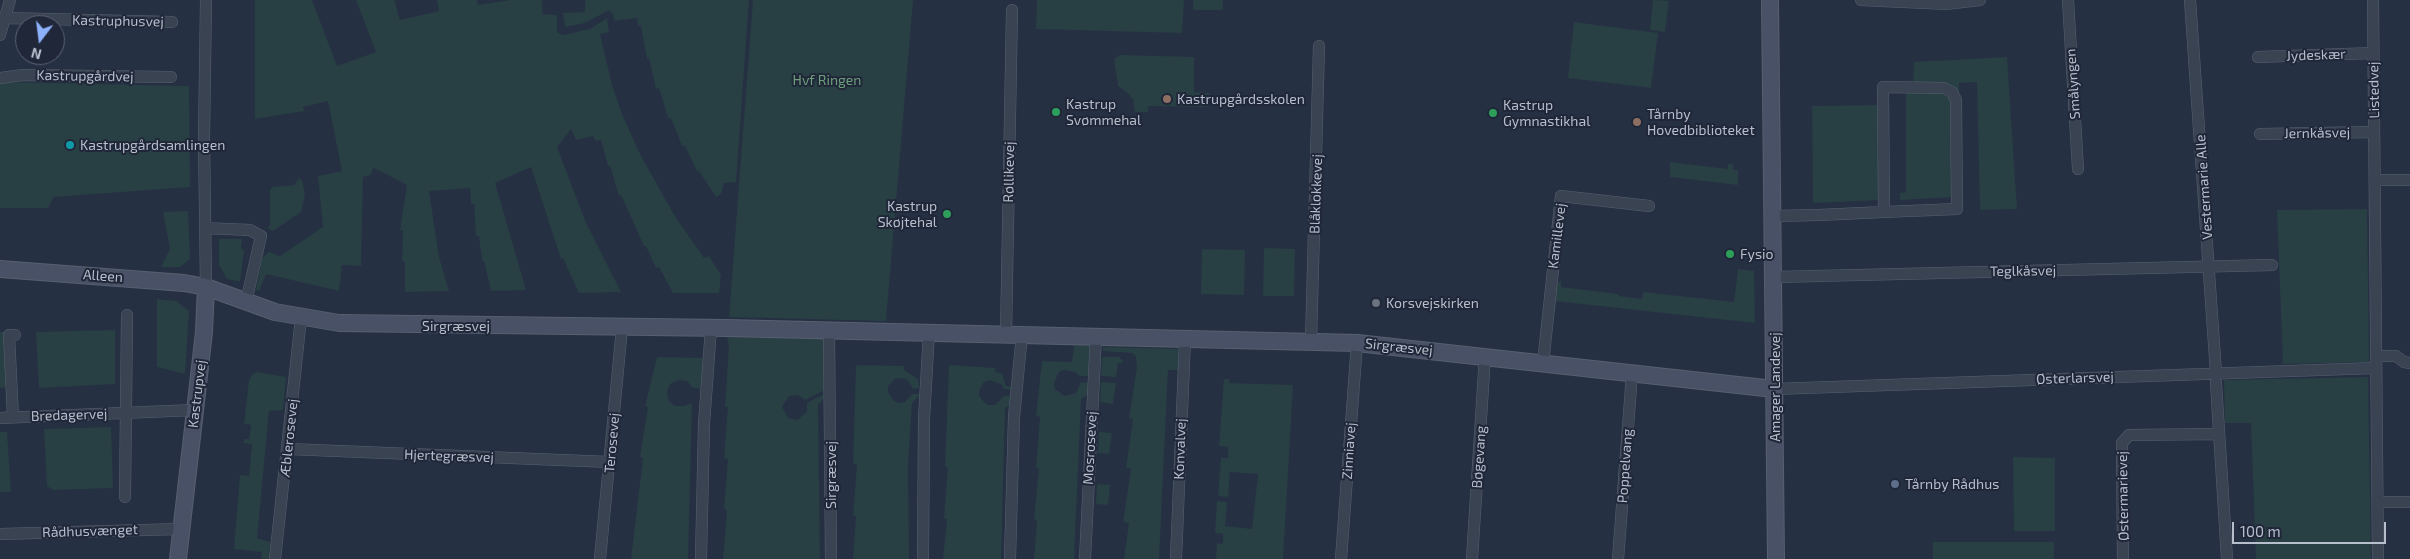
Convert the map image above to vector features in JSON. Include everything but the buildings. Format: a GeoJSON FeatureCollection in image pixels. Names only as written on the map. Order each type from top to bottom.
{"type":"FeatureCollection","features":[{"type":"Feature","properties":{"kind":"street"},"geometry":{"type":"LineString","coordinates":[[0,35],[10,0]]}},
{"type":"Feature","properties":{"kind":"street","name":"Kastrupvej"},"geometry":{"type":"LineString","coordinates":[[178,559],[204,332],[206,287],[206,0]]}},
{"type":"Feature","properties":{"kind":"street","name":"Amager Landevej"},"geometry":{"type":"LineString","coordinates":[[1770,0],[1775,278],[1776,559]]}},
{"type":"Feature","properties":{"kind":"street"},"geometry":{"type":"LineString","coordinates":[[1861,0],[1946,4],[1980,0]]}},
{"type":"Feature","properties":{"kind":"street","name":"Smålyngen"},"geometry":{"type":"LineString","coordinates":[[2068,0],[2078,169]]}},
{"type":"Feature","properties":{"kind":"street","name":"Vestermarie Alle"},"geometry":{"type":"LineString","coordinates":[[2190,0],[2228,559]]}},
{"type":"Feature","properties":{"kind":"street","name":"Listedvej"},"geometry":{"type":"LineString","coordinates":[[2373,0],[2378,559]]}},
{"type":"Feature","properties":{"kind":"street","name":"Røllikevej"},"geometry":{"type":"LineString","coordinates":[[1006,334],[1012,10]]}},
{"type":"Feature","properties":{"kind":"street","name":"Kastruphusvej"},"geometry":{"type":"LineString","coordinates":[[4,18],[172,22]]}},
{"type":"Feature","properties":{"kind":"street","name":"Blåklokkevej"},"geometry":{"type":"LineString","coordinates":[[1311,342],[1319,46]]}},
{"type":"Feature","properties":{"kind":"street","name":"Jydeskær"},"geometry":{"type":"LineString","coordinates":[[2258,57],[2374,54]]}},
{"type":"Feature","properties":{"kind":"street","name":"Kastrupgårdvej"},"geometry":{"type":"LineString","coordinates":[[0,78],[23,75],[171,77]]}},
{"type":"Feature","properties":{"kind":"street"},"geometry":{"type":"LineString","coordinates":[[1774,216],[1884,212],[1957,209],[1956,100],[1952,92],[1944,88],[1883,87],[1884,212]]}},
{"type":"Feature","properties":{"kind":"street","name":"Jernkåsvej"},"geometry":{"type":"LineString","coordinates":[[2260,134],[2374,132]]}},
{"type":"Feature","properties":{"kind":"street"},"geometry":{"type":"LineString","coordinates":[[2375,180],[2410,180]]}},
{"type":"Feature","properties":{"kind":"street","name":"Kamillevej"},"geometry":{"type":"LineString","coordinates":[[1542,363],[1561,196],[1649,206]]}},
{"type":"Feature","properties":{"kind":"street"},"geometry":{"type":"LineString","coordinates":[[205,228],[250,230],[261,236],[246,302]]}},
{"type":"Feature","properties":{"kind":"street","name":"Teglkåsvej"},"geometry":{"type":"LineString","coordinates":[[1775,278],[2272,265]]}},
{"type":"Feature","properties":{"kind":"street","name":"Alleen"},"geometry":{"type":"LineString","coordinates":[[0,269],[119,277],[206,287]]}},
{"type":"Feature","properties":{"kind":"street","name":"Sirgræsvej"},"geometry":{"type":"LineString","coordinates":[[206,287],[246,302],[301,318],[339,324],[930,332],[1357,343],[1774,388]]}},
{"type":"Feature","properties":{"kind":"street","name":"Bredagervej"},"geometry":{"type":"LineString","coordinates":[[125,497],[127,315]]}},
{"type":"Feature","properties":{"kind":"street","name":"Æblerosevej"},"geometry":{"type":"LineString","coordinates":[[275,559],[301,318]]}},
{"type":"Feature","properties":{"kind":"street","name":"Terosevej"},"geometry":{"type":"LineString","coordinates":[[600,559],[622,328]]}},
{"type":"Feature","properties":{"kind":"street"},"geometry":{"type":"LineString","coordinates":[[700,559],[704,424],[711,328]]}},
{"type":"Feature","properties":{"kind":"street","name":"Sirgræsvej"},"geometry":{"type":"LineString","coordinates":[[829,331],[831,559]]}},
{"type":"Feature","properties":{"kind":"street"},"geometry":{"type":"LineString","coordinates":[[923,559],[924,419],[930,332]]}},
{"type":"Feature","properties":{"kind":"street","name":"Bredagervej"},"geometry":{"type":"LineString","coordinates":[[13,418],[9,335],[15,334]]}},
{"type":"Feature","properties":{"kind":"street"},"geometry":{"type":"LineString","coordinates":[[1010,559],[1014,417],[1022,334]]}},
{"type":"Feature","properties":{"kind":"street","name":"Mosrosevej"},"geometry":{"type":"LineString","coordinates":[[1085,559],[1096,336]]}},
{"type":"Feature","properties":{"kind":"street","name":"Konvalvej"},"geometry":{"type":"LineString","coordinates":[[1176,559],[1185,339]]}},
{"type":"Feature","properties":{"kind":"street","name":"Zinniavej"},"geometry":{"type":"LineString","coordinates":[[1341,559],[1357,343]]}},
{"type":"Feature","properties":{"kind":"street","name":"Bøgevang"},"geometry":{"type":"LineString","coordinates":[[1472,559],[1485,356]]}},
{"type":"Feature","properties":{"kind":"street"},"geometry":{"type":"LineString","coordinates":[[2376,356],[2396,356],[2404,362],[2410,363]]}},
{"type":"Feature","properties":{"kind":"street","name":"Østerlarsvej"},"geometry":{"type":"LineString","coordinates":[[1774,388],[2216,378],[2376,368]]}},
{"type":"Feature","properties":{"kind":"street","name":"Poppelvang"},"geometry":{"type":"LineString","coordinates":[[1618,559],[1632,374]]}},
{"type":"Feature","properties":{"kind":"street","name":"Bredagervej"},"geometry":{"type":"LineString","coordinates":[[0,418],[195,410]]}},
{"type":"Feature","properties":{"kind":"street","name":"Østermarievej"},"geometry":{"type":"LineString","coordinates":[[2123,559],[2122,443],[2128,436],[2220,434]]}},
{"type":"Feature","properties":{"kind":"street","name":"Hjertegræsvej"},"geometry":{"type":"LineString","coordinates":[[288,449],[610,462]]}},
{"type":"Feature","properties":{"kind":"street"},"geometry":{"type":"LineString","coordinates":[[2378,502],[2410,502]]}},
{"type":"Feature","properties":{"kind":"street","name":"Rådhusvænget"},"geometry":{"type":"LineString","coordinates":[[0,534],[180,530]]}},
{"type":"Feature","properties":{"kind":"green space"},"geometry":{"type":"Polygon","coordinates":[[[255,0],[312,0],[337,66],[376,52],[356,0],[394,0],[400,20],[439,11],[437,0],[477,0],[478,5],[510,0],[542,0],[543,14],[557,15],[557,32],[563,35],[590,29],[607,18],[609,32],[600,34],[612,85],[622,114],[639,152],[674,215],[704,258],[709,256],[721,275],[719,293],[673,293],[659,267],[656,268],[621,195],[619,196],[601,140],[595,141],[593,136],[576,140],[571,129],[557,147],[586,223],[621,292],[579,293],[563,258],[561,259],[531,167],[495,183],[526,290],[491,291],[484,261],[482,261],[479,236],[476,236],[474,204],[471,204],[470,188],[429,191],[439,257],[449,291],[405,292],[405,262],[402,261],[403,230],[400,230],[407,185],[374,168],[370,175],[363,177],[361,266],[342,265],[339,291],[266,274],[259,291],[256,290],[262,258],[269,252],[280,256],[323,227],[318,176],[342,171],[328,101],[303,107],[304,111],[255,119],[255,0]]]}},
{"type":"Feature","properties":{"kind":"green space"},"geometry":{"type":"Polygon","coordinates":[[[585,0],[749,0],[736,182],[724,183],[721,194],[716,197],[699,171],[697,171],[685,146],[682,146],[671,118],[668,118],[659,88],[656,89],[649,58],[647,59],[641,26],[638,26],[637,18],[614,21],[613,14],[609,10],[585,23],[565,27],[563,13],[585,12],[585,0]]]}},
{"type":"Feature","properties":{"kind":"green space","name":"Hvf Ringen"},"geometry":{"type":"Polygon","coordinates":[[[753,0],[913,0],[886,321],[729,317],[753,0]]]}},
{"type":"Feature","properties":{"kind":"green space"},"geometry":{"type":"Polygon","coordinates":[[[1037,0],[1184,0],[1182,33],[1036,29],[1037,0]]]}},
{"type":"Feature","properties":{"kind":"green space"},"geometry":{"type":"Polygon","coordinates":[[[1193,0],[1223,0],[1223,10],[1193,10],[1193,0]]]}},
{"type":"Feature","properties":{"kind":"green space"},"geometry":{"type":"Polygon","coordinates":[[[1653,0],[1669,1],[1665,32],[1650,30],[1653,0]]]}},
{"type":"Feature","properties":{"kind":"green space"},"geometry":{"type":"Polygon","coordinates":[[[1574,22],[1658,33],[1651,88],[1568,78],[1574,22]]]}},
{"type":"Feature","properties":{"kind":"green space"},"geometry":{"type":"Polygon","coordinates":[[[1120,55],[1194,57],[1194,92],[1210,93],[1209,107],[1148,106],[1148,112],[1135,112],[1133,100],[1129,94],[1118,86],[1114,59],[1120,55]]]}},
{"type":"Feature","properties":{"kind":"green space"},"geometry":{"type":"Polygon","coordinates":[[[2007,57],[2017,209],[1980,210],[1977,82],[1959,83],[1959,93],[1913,86],[1914,62],[2007,57]]]}},
{"type":"Feature","properties":{"kind":"green space"},"geometry":{"type":"Polygon","coordinates":[[[0,82],[189,86],[190,187],[54,197],[48,208],[0,208],[0,82]]]}},
{"type":"Feature","properties":{"kind":"green space"},"geometry":{"type":"Polygon","coordinates":[[[1906,91],[1939,91],[1947,95],[1951,100],[1953,197],[1900,200],[1900,193],[1906,192],[1906,91]]]}},
{"type":"Feature","properties":{"kind":"green space"},"geometry":{"type":"Polygon","coordinates":[[[1880,105],[1881,200],[1813,203],[1812,106],[1880,105]]]}},
{"type":"Feature","properties":{"kind":"green space"},"geometry":{"type":"Polygon","coordinates":[[[1670,162],[1728,169],[1728,164],[1733,164],[1733,170],[1738,170],[1738,185],[1670,177],[1670,162]]]}},
{"type":"Feature","properties":{"kind":"green space"},"geometry":{"type":"Polygon","coordinates":[[[299,178],[302,180],[305,195],[301,212],[273,231],[267,228],[270,226],[270,190],[273,187],[294,185],[299,178]]]}},
{"type":"Feature","properties":{"kind":"green space"},"geometry":{"type":"Polygon","coordinates":[[[2367,209],[2369,362],[2283,364],[2277,210],[2367,209]]]}},
{"type":"Feature","properties":{"kind":"green space"},"geometry":{"type":"Polygon","coordinates":[[[188,211],[190,259],[180,267],[161,267],[170,249],[163,212],[188,211]]]}},
{"type":"Feature","properties":{"kind":"green space"},"geometry":{"type":"Polygon","coordinates":[[[219,239],[242,239],[241,248],[244,251],[240,282],[227,279],[219,265],[219,239]]]}},
{"type":"Feature","properties":{"kind":"green space"},"geometry":{"type":"Polygon","coordinates":[[[1264,248],[1295,249],[1294,296],[1263,296],[1264,248]]]}},
{"type":"Feature","properties":{"kind":"green space"},"geometry":{"type":"Polygon","coordinates":[[[1202,249],[1245,250],[1244,295],[1201,294],[1202,249]]]}},
{"type":"Feature","properties":{"kind":"green space"},"geometry":{"type":"Polygon","coordinates":[[[1738,269],[1754,271],[1755,323],[1554,301],[1556,285],[1561,280],[1561,287],[1642,299],[1643,292],[1734,302],[1738,269]]]}},
{"type":"Feature","properties":{"kind":"green space"},"geometry":{"type":"Polygon","coordinates":[[[157,299],[176,301],[189,311],[185,374],[157,367],[157,299]]]}},
{"type":"Feature","properties":{"kind":"green space"},"geometry":{"type":"Polygon","coordinates":[[[115,330],[115,384],[39,388],[36,332],[115,330]]]}},
{"type":"Feature","properties":{"kind":"green space"},"geometry":{"type":"Polygon","coordinates":[[[0,332],[4,332],[6,387],[0,388],[0,332]]]}},
{"type":"Feature","properties":{"kind":"green space"},"geometry":{"type":"Polygon","coordinates":[[[727,337],[827,339],[825,390],[805,400],[798,395],[789,396],[782,407],[788,418],[797,420],[807,412],[807,403],[822,395],[827,395],[818,405],[820,559],[723,559],[727,510],[724,509],[728,459],[724,458],[728,407],[725,407],[729,346],[727,337]]]}},
{"type":"Feature","properties":{"kind":"green space"},"geometry":{"type":"Polygon","coordinates":[[[1074,345],[1091,346],[1090,376],[1080,376],[1075,372],[1064,370],[1059,372],[1054,383],[1055,389],[1065,396],[1076,393],[1081,382],[1089,383],[1089,394],[1081,399],[1074,559],[1034,559],[1037,520],[1034,519],[1039,469],[1036,468],[1040,417],[1036,416],[1042,361],[1072,362],[1074,345]]]}},
{"type":"Feature","properties":{"kind":"green space"},"geometry":{"type":"Polygon","coordinates":[[[1103,347],[1178,349],[1178,370],[1168,370],[1159,559],[1124,559],[1129,523],[1123,522],[1131,469],[1126,468],[1133,419],[1129,418],[1137,367],[1136,357],[1133,353],[1103,351],[1103,347]]]}},
{"type":"Feature","properties":{"kind":"green space"},"geometry":{"type":"Polygon","coordinates":[[[657,357],[705,358],[702,389],[693,388],[687,381],[678,380],[670,384],[667,392],[669,401],[675,406],[684,406],[692,403],[688,559],[631,559],[643,458],[640,457],[648,407],[645,406],[657,357]]]}},
{"type":"Feature","properties":{"kind":"green space"},"geometry":{"type":"Polygon","coordinates":[[[1102,357],[1119,357],[1122,360],[1122,363],[1118,363],[1116,377],[1101,376],[1102,357]]]}},
{"type":"Feature","properties":{"kind":"green space"},"geometry":{"type":"Polygon","coordinates":[[[856,365],[904,366],[904,370],[918,379],[919,388],[913,389],[907,379],[896,378],[888,386],[888,392],[894,401],[899,403],[905,402],[912,394],[921,394],[912,403],[908,465],[909,559],[853,559],[856,516],[853,516],[857,464],[853,464],[856,365]]]}},
{"type":"Feature","properties":{"kind":"green space"},"geometry":{"type":"Polygon","coordinates":[[[949,365],[995,368],[995,372],[1002,374],[1006,386],[1014,387],[1014,390],[1004,389],[1001,384],[989,380],[983,383],[979,395],[988,405],[995,405],[1004,396],[1014,396],[1014,402],[1005,408],[1001,559],[943,559],[947,519],[944,518],[948,467],[945,467],[949,365]]]}},
{"type":"Feature","properties":{"kind":"green space"},"geometry":{"type":"Polygon","coordinates":[[[257,372],[286,377],[283,410],[269,411],[257,538],[270,542],[269,559],[261,559],[262,552],[234,549],[240,475],[249,476],[252,444],[244,443],[244,439],[249,439],[251,425],[244,424],[249,380],[257,372]]]}},
{"type":"Feature","properties":{"kind":"green space"},"geometry":{"type":"Polygon","coordinates":[[[2368,377],[2371,559],[2256,559],[2251,423],[2225,423],[2224,380],[2368,377]]]}},
{"type":"Feature","properties":{"kind":"green space"},"geometry":{"type":"Polygon","coordinates":[[[1224,379],[1229,379],[1229,383],[1293,385],[1283,559],[1216,559],[1217,543],[1223,544],[1223,534],[1215,533],[1217,501],[1227,502],[1225,526],[1252,529],[1258,474],[1230,472],[1228,497],[1218,496],[1221,458],[1228,458],[1228,447],[1219,446],[1224,379]]]}},
{"type":"Feature","properties":{"kind":"green space"},"geometry":{"type":"Polygon","coordinates":[[[1101,382],[1116,383],[1113,404],[1100,402],[1101,382]]]}},
{"type":"Feature","properties":{"kind":"green space"},"geometry":{"type":"Polygon","coordinates":[[[111,427],[113,488],[53,490],[47,486],[44,429],[111,427]]]}},
{"type":"Feature","properties":{"kind":"green space"},"geometry":{"type":"Polygon","coordinates":[[[0,432],[7,432],[11,492],[0,492],[0,432]]]}},
{"type":"Feature","properties":{"kind":"green space"},"geometry":{"type":"Polygon","coordinates":[[[1099,432],[1112,433],[1109,454],[1098,453],[1099,432]]]}},
{"type":"Feature","properties":{"kind":"green space"},"geometry":{"type":"Polygon","coordinates":[[[2013,457],[2055,458],[2055,531],[2014,531],[2013,457]]]}},
{"type":"Feature","properties":{"kind":"green space"},"geometry":{"type":"Polygon","coordinates":[[[1097,484],[1110,485],[1108,505],[1096,504],[1097,484]]]}},
{"type":"Feature","properties":{"kind":"green space"},"geometry":{"type":"Polygon","coordinates":[[[1933,542],[2054,542],[2054,559],[1933,559],[1933,542]]]}},
{"type":"Feature","properties":{"kind":"place","name":"Kastrupgårdsskolen"},"geometry":{"type":"Point","coordinates":[1167,99]}},
{"type":"Feature","properties":{"kind":"place","name":"Kastrup Svømmehal"},"geometry":{"type":"Point","coordinates":[1056,112]}},
{"type":"Feature","properties":{"kind":"place","name":"Kastrup Gymnastikhal"},"geometry":{"type":"Point","coordinates":[1493,113]}},
{"type":"Feature","properties":{"kind":"place","name":"Tårnby Hovedbiblioteket"},"geometry":{"type":"Point","coordinates":[1637,122]}},
{"type":"Feature","properties":{"kind":"place","name":"Kastrupgårdsamlingen"},"geometry":{"type":"Point","coordinates":[70,145]}},
{"type":"Feature","properties":{"kind":"place","name":"Kastrup Skøjtehal"},"geometry":{"type":"Point","coordinates":[947,214]}},
{"type":"Feature","properties":{"kind":"place","name":"Fysio"},"geometry":{"type":"Point","coordinates":[1730,254]}},
{"type":"Feature","properties":{"kind":"place","name":"Korsvejskirken"},"geometry":{"type":"Point","coordinates":[1376,303]}},
{"type":"Feature","properties":{"kind":"place","name":"Tårnby Rådhus"},"geometry":{"type":"Point","coordinates":[1895,484]}}]}
